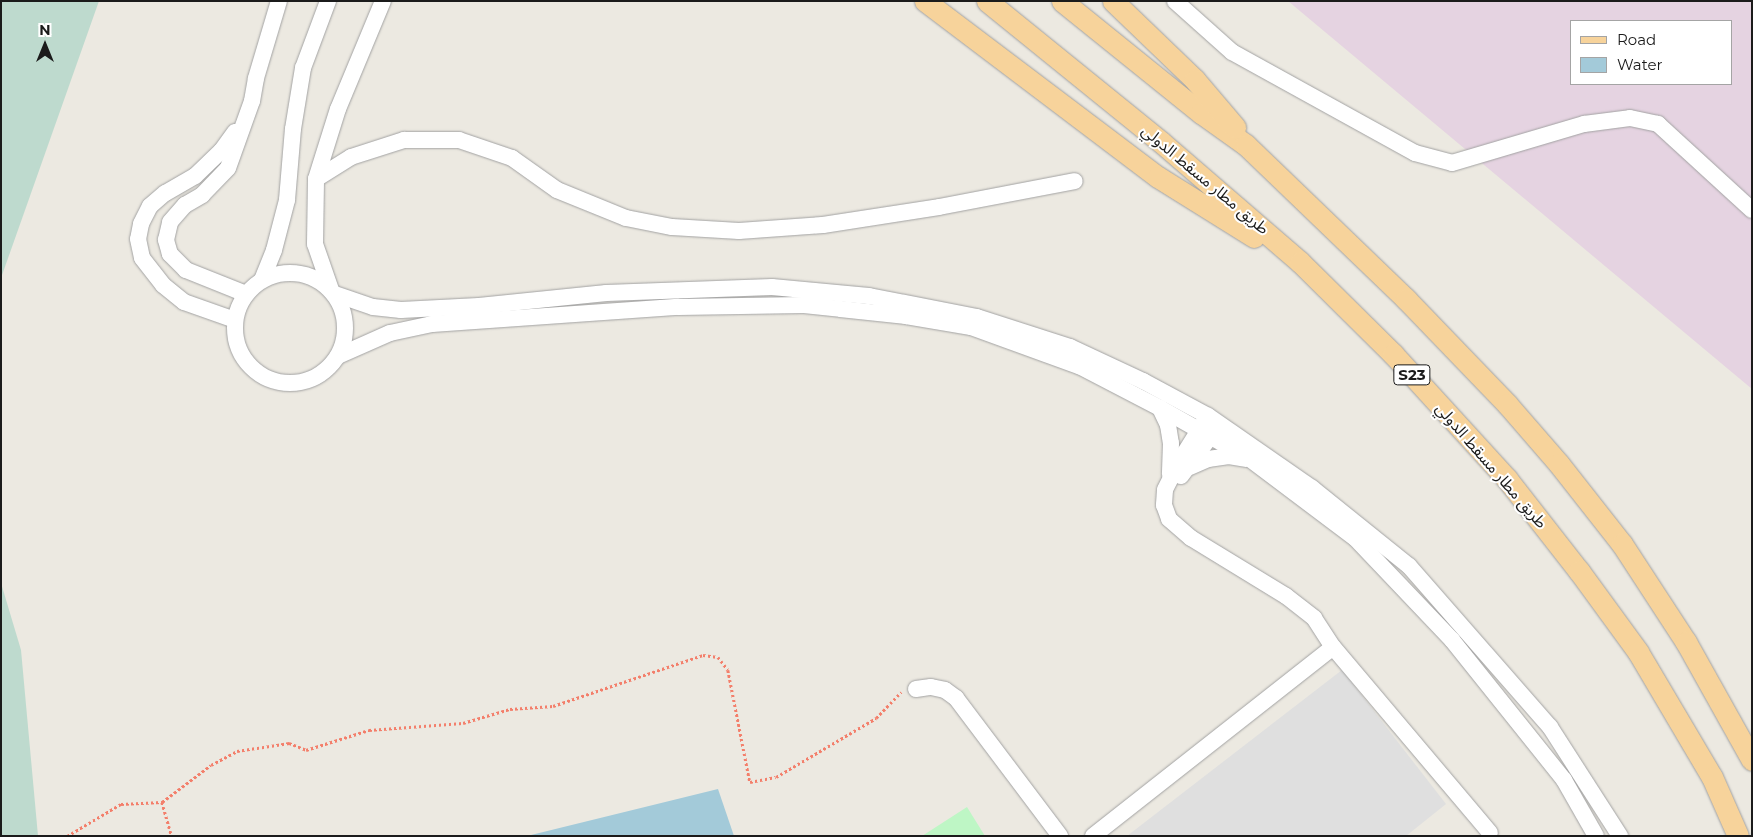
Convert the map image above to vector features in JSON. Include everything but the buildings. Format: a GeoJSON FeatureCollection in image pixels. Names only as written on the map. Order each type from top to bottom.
{"type":"FeatureCollection","features":[{"type":"Feature","properties":{"kind":"main road"},"geometry":{"type":"LineString","coordinates":[[925,1],[1158,176],[1275,250],[1300,262]]}},
{"type":"Feature","properties":{"kind":"main road","name":"طريق مطار مسقط الدولي"},"geometry":{"type":"LineString","coordinates":[[987,1],[1161,142],[1300,262],[1393,354],[1507,479],[1580,571],[1638,652],[1712,777],[1738,836]]}},
{"type":"Feature","properties":{"kind":"main road"},"geometry":{"type":"LineString","coordinates":[[1062,1],[1201,113],[1246,145],[1439,332],[1507,404],[1560,464],[1622,544],[1660,600],[1752,760]]}},
{"type":"Feature","properties":{"kind":"main road"},"geometry":{"type":"LineString","coordinates":[[1113,1],[1195,80],[1237,129],[1246,145]]}},
{"type":"Feature","properties":{"kind":"street"},"geometry":{"type":"LineString","coordinates":[[246,294],[186,270],[170,254],[166,240],[170,222],[185,205],[202,195],[228,168],[252,101],[256,78],[279,1]]}},
{"type":"Feature","properties":{"kind":"street"},"geometry":{"type":"LineString","coordinates":[[262,280],[276,242],[286,200],[293,129],[303,68],[328,1]]}},
{"type":"Feature","properties":{"kind":"street"},"geometry":{"type":"LineString","coordinates":[[383,1],[338,109],[316,179],[314,244],[333,292],[345,314],[346,336],[338,356],[330,367],[306,381],[292,383],[265,377],[244,359],[238,347],[235,320],[239,306],[246,294],[262,280],[280,273],[298,273],[316,278],[333,292],[373,307],[401,310],[479,306],[606,292],[772,287],[869,296],[977,317],[1070,347],[1143,381],[1210,427],[1312,488],[1409,566],[1550,727],[1620,836]]}},
{"type":"Feature","properties":{"kind":"street"},"geometry":{"type":"LineString","coordinates":[[1175,1],[1232,52],[1415,153],[1452,163],[1584,124],[1630,118],[1658,124],[1752,210]]}},
{"type":"Feature","properties":{"kind":"street"},"geometry":{"type":"LineString","coordinates":[[235,320],[184,302],[163,284],[142,258],[138,239],[141,224],[150,206],[165,193],[195,176],[221,151],[243,122]]}},
{"type":"Feature","properties":{"kind":"street"},"geometry":{"type":"LineString","coordinates":[[316,179],[350,157],[404,140],[459,140],[512,158],[557,190],[626,218],[672,227],[739,231],[823,225],[949,205],[1075,180]]}},
{"type":"Feature","properties":{"kind":"street"},"geometry":{"type":"LineString","coordinates":[[338,356],[390,333],[432,324],[678,307],[804,306],[906,316],[971,327],[1079,366],[1160,408],[1210,427],[1355,538],[1452,640],[1564,780],[1596,836]]}},
{"type":"Feature","properties":{"kind":"street"},"geometry":{"type":"LineString","coordinates":[[1160,408],[1168,425],[1172,443],[1172,462],[1165,490],[1164,505],[1169,519],[1191,538],[1216,551],[1301,606],[1325,632],[1334,648],[1490,833]]}},
{"type":"Feature","properties":{"kind":"street"},"geometry":{"type":"LineString","coordinates":[[1210,427],[1188,468],[1175,487],[1174,508],[1186,525],[1216,551]]}},
{"type":"Feature","properties":{"kind":"street"},"geometry":{"type":"LineString","coordinates":[[1168,480],[1210,427]]}},
{"type":"Feature","properties":{"kind":"street"},"geometry":{"type":"LineString","coordinates":[[1188,468],[1208,459],[1229,456],[1250,459]]}},
{"type":"Feature","properties":{"kind":"street"},"geometry":{"type":"LineString","coordinates":[[1093,836],[1334,648]]}},
{"type":"Feature","properties":{"kind":"street"},"geometry":{"type":"LineString","coordinates":[[916,689],[931,687],[945,690],[956,698],[1060,836]]}},
{"type":"Feature","properties":{"kind":"path"},"geometry":{"type":"LineString","coordinates":[[67,836],[121,804],[162,802],[211,765],[237,751],[289,742],[306,750],[369,730],[463,723],[510,709],[553,706],[703,655],[718,657],[728,670],[750,782],[776,777],[876,718],[901,692],[916,689]]}},
{"type":"Feature","properties":{"kind":"path"},"geometry":{"type":"LineString","coordinates":[[162,802],[172,836]]}},
{"type":"Feature","properties":{"kind":"shaded area"},"geometry":{"type":"Polygon","coordinates":[[[1288,1],[1752,1],[1752,389],[1288,1]]]}},
{"type":"Feature","properties":{"kind":"shaded area"},"geometry":{"type":"Polygon","coordinates":[[[1342,670],[1446,804],[1406,836],[1127,836],[1342,670]]]}},
{"type":"Feature","properties":{"kind":"green space"},"geometry":{"type":"Polygon","coordinates":[[[1,1],[99,1],[1,278],[1,1]]]}},
{"type":"Feature","properties":{"kind":"green space"},"geometry":{"type":"Polygon","coordinates":[[[1,583],[21,650],[38,836],[1,836],[1,583]]]}},
{"type":"Feature","properties":{"kind":"green space"},"geometry":{"type":"Polygon","coordinates":[[[967,807],[985,836],[922,836],[967,807]]]}},
{"type":"Feature","properties":{"kind":"water"},"geometry":{"type":"Polygon","coordinates":[[[718,789],[734,836],[527,836],[718,789]]]}}]}
